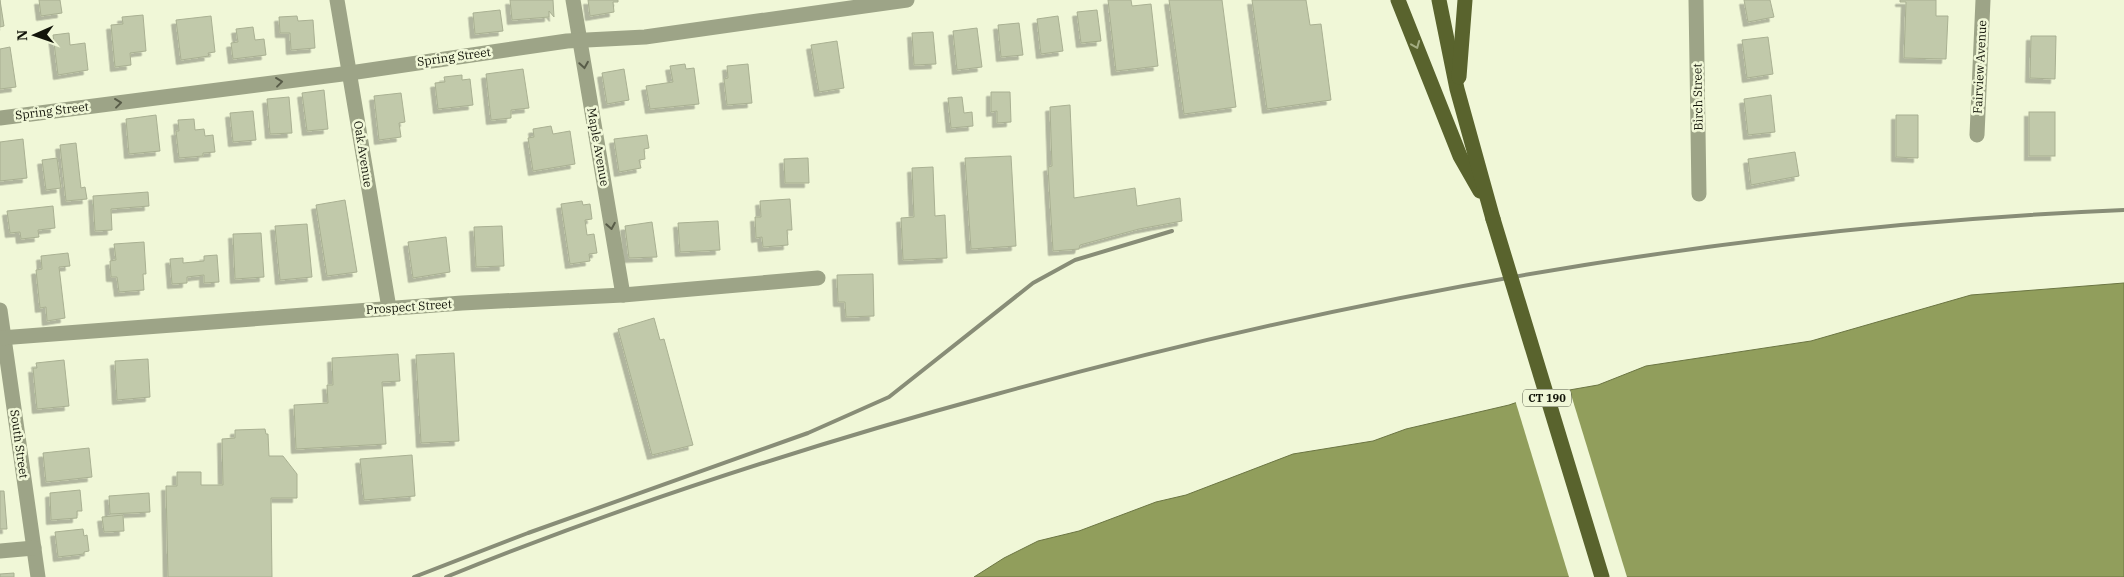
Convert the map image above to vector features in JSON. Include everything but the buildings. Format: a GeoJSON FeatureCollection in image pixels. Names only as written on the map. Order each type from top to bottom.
{"type":"FeatureCollection","features":[{"type":"Feature","properties":{"kind":"main road"},"geometry":{"type":"LineString","coordinates":[[1398,0],[1460,156],[1470,177],[1488,202]]}},
{"type":"Feature","properties":{"kind":"main road","name":"CT 190"},"geometry":{"type":"LineString","coordinates":[[1439,0],[1458,88],[1493,220],[1602,577]]}},
{"type":"Feature","properties":{"kind":"main road"},"geometry":{"type":"LineString","coordinates":[[1458,88],[1464,0]]}},
{"type":"Feature","properties":{"kind":"street","name":"Oak Avenue"},"geometry":{"type":"LineString","coordinates":[[337,0],[388,308]]}},
{"type":"Feature","properties":{"kind":"street","name":"Maple Avenue"},"geometry":{"type":"LineString","coordinates":[[573,0],[623,295]]}},
{"type":"Feature","properties":{"kind":"street","name":"Spring Street"},"geometry":{"type":"LineString","coordinates":[[0,118],[350,73],[551,43],[645,37],[907,0]]}},
{"type":"Feature","properties":{"kind":"street","name":"Birch Street"},"geometry":{"type":"LineString","coordinates":[[1696,0],[1699,194]]}},
{"type":"Feature","properties":{"kind":"street","name":"Fairview Avenue"},"geometry":{"type":"LineString","coordinates":[[1977,135],[1983,0]]}},
{"type":"Feature","properties":{"kind":"street","name":"Prospect Street"},"geometry":{"type":"LineString","coordinates":[[2,338],[388,308],[623,295],[818,278]]}},
{"type":"Feature","properties":{"kind":"street","name":"South Street"},"geometry":{"type":"LineString","coordinates":[[0,310],[2,338],[38,577]]}},
{"type":"Feature","properties":{"kind":"street"},"geometry":{"type":"LineString","coordinates":[[0,551],[34,548]]}},
{"type":"Feature","properties":{"kind":"shaded area"},"geometry":{"type":"Polygon","coordinates":[[[2124,283],[2124,577],[974,577],[1004,558],[1038,541],[1079,531],[1156,502],[1186,495],[1293,454],[1373,441],[1406,429],[1509,405],[1535,396],[1598,385],[1646,366],[1811,341],[1971,295],[2124,283]]]}},
{"type":"Feature","properties":{"kind":"pier"},"geometry":{"type":"Polygon","coordinates":[[[1569,388],[1627,577],[1569,577],[1515,400],[1535,394],[1569,388]]]}},
{"type":"Feature","properties":{"kind":"railway"},"geometry":{"type":"LineString","coordinates":[[446,577],[650,500],[788,455],[997,394],[1135,357],[1275,324],[1415,295],[1555,270],[1697,248],[1838,231],[1981,218],[2124,210]]}},
{"type":"Feature","properties":{"kind":"railway"},"geometry":{"type":"LineString","coordinates":[[414,577],[528,533],[808,433],[889,397],[1033,283],[1075,260],[1172,231]]}}]}
